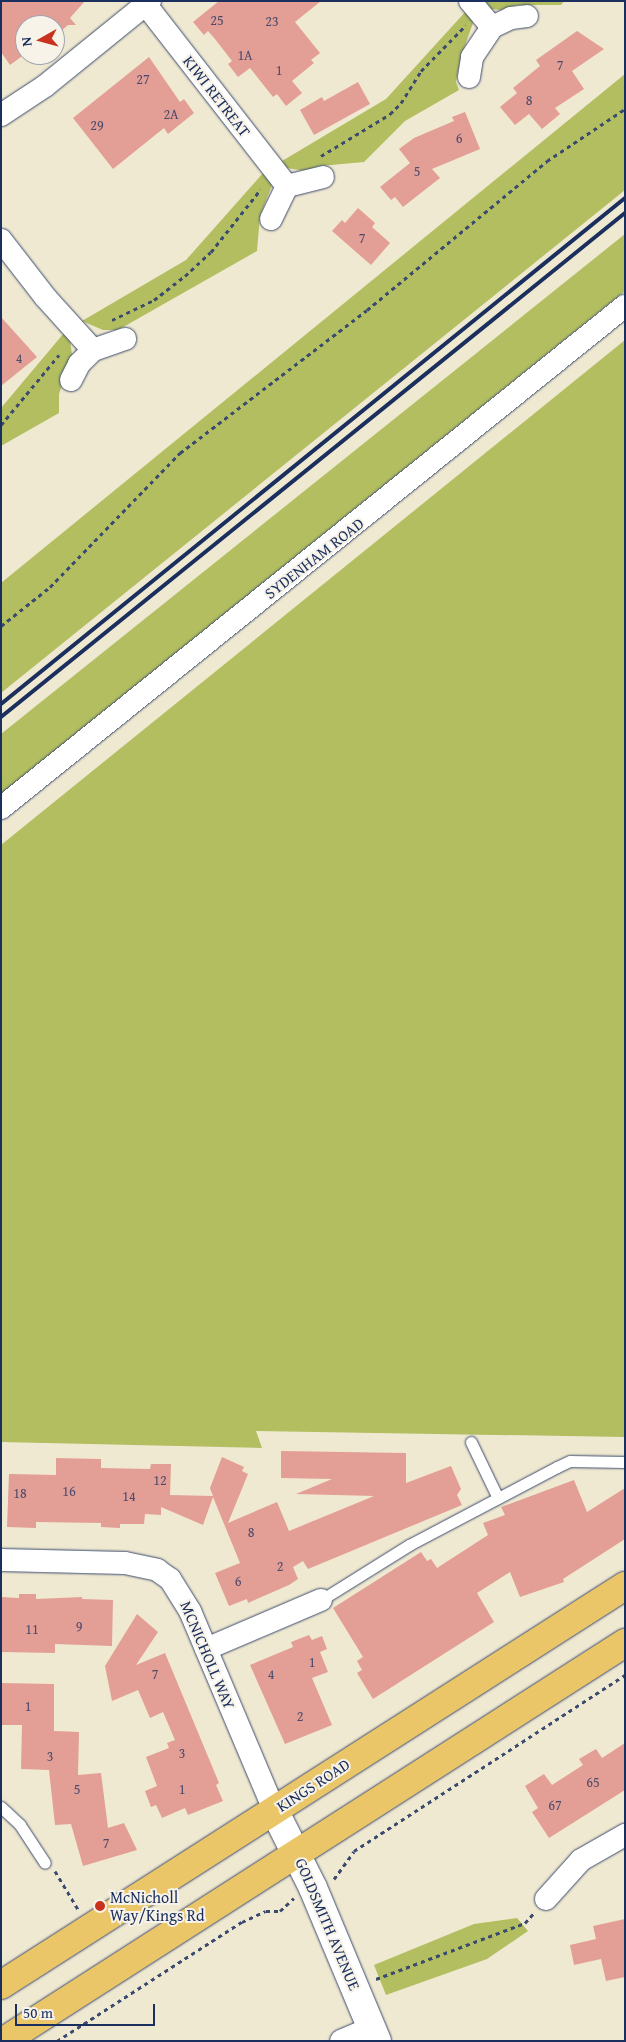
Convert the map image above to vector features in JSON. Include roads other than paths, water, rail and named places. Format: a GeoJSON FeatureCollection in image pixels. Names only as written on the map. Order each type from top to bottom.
{"type":"FeatureCollection","features":[{"type":"Feature","properties":{"kind":"main road","name":"KINGS ROAD"},"geometry":{"type":"LineString","coordinates":[[1,1985],[625,1586]]}},
{"type":"Feature","properties":{"kind":"main road"},"geometry":{"type":"LineString","coordinates":[[4,2041],[298,1855],[625,1643]]}},
{"type":"Feature","properties":{"kind":"street"},"geometry":{"type":"LineString","coordinates":[[1,115],[45,86],[148,3]]}},
{"type":"Feature","properties":{"kind":"street","name":"KIWI RETREAT"},"geometry":{"type":"LineString","coordinates":[[148,3],[289,183]]}},
{"type":"Feature","properties":{"kind":"street"},"geometry":{"type":"LineString","coordinates":[[469,77],[481,14],[511,18],[527,16]]}},
{"type":"Feature","properties":{"kind":"street"},"geometry":{"type":"LineString","coordinates":[[271,219],[289,183],[323,178]]}},
{"type":"Feature","properties":{"kind":"street"},"geometry":{"type":"LineString","coordinates":[[1,240],[42,293],[88,344]]}},
{"type":"Feature","properties":{"kind":"street","name":"SYDENHAM ROAD"},"geometry":{"type":"LineString","coordinates":[[1,808],[449,451],[625,306]]}},
{"type":"Feature","properties":{"kind":"street"},"geometry":{"type":"LineString","coordinates":[[88,344],[125,339]]}},
{"type":"Feature","properties":{"kind":"street"},"geometry":{"type":"LineString","coordinates":[[71,380],[88,344]]}},
{"type":"Feature","properties":{"kind":"street","name":"MCNICHOLL WAY"},"geometry":{"type":"LineString","coordinates":[[1,1560],[125,1563],[157,1570],[179,1589],[274,1810]]}},
{"type":"Feature","properties":{"kind":"street"},"geometry":{"type":"LineString","coordinates":[[206,1649],[321,1600]]}},
{"type":"Feature","properties":{"kind":"street","name":"GOLDSMITH AVENUE"},"geometry":{"type":"LineString","coordinates":[[274,1810],[313,1888],[375,2034]]}},
{"type":"Feature","properties":{"kind":"street"},"geometry":{"type":"LineString","coordinates":[[546,1899],[581,1860],[625,1834]]}},
{"type":"Feature","properties":{"kind":"street"},"geometry":{"type":"LineString","coordinates":[[341,2041],[375,2034]]}},
{"type":"Feature","properties":{"kind":"lane"},"geometry":{"type":"LineString","coordinates":[[471,1442],[498,1498]]}},
{"type":"Feature","properties":{"kind":"lane"},"geometry":{"type":"LineString","coordinates":[[321,1600],[409,1545],[570,1461],[625,1462]]}},
{"type":"Feature","properties":{"kind":"lane"},"geometry":{"type":"LineString","coordinates":[[1,1807],[20,1825],[45,1863]]}},
{"type":"Feature","properties":{"kind":"railway"},"geometry":{"type":"LineString","coordinates":[[1,704],[625,198]]}},
{"type":"Feature","properties":{"kind":"railway"},"geometry":{"type":"LineString","coordinates":[[1,717],[625,213]]}},
{"type":"Feature","properties":{"kind":"place","name":"McNicholl Way/Kings Rd"},"geometry":{"type":"Point","coordinates":[100,1906]}}]}
